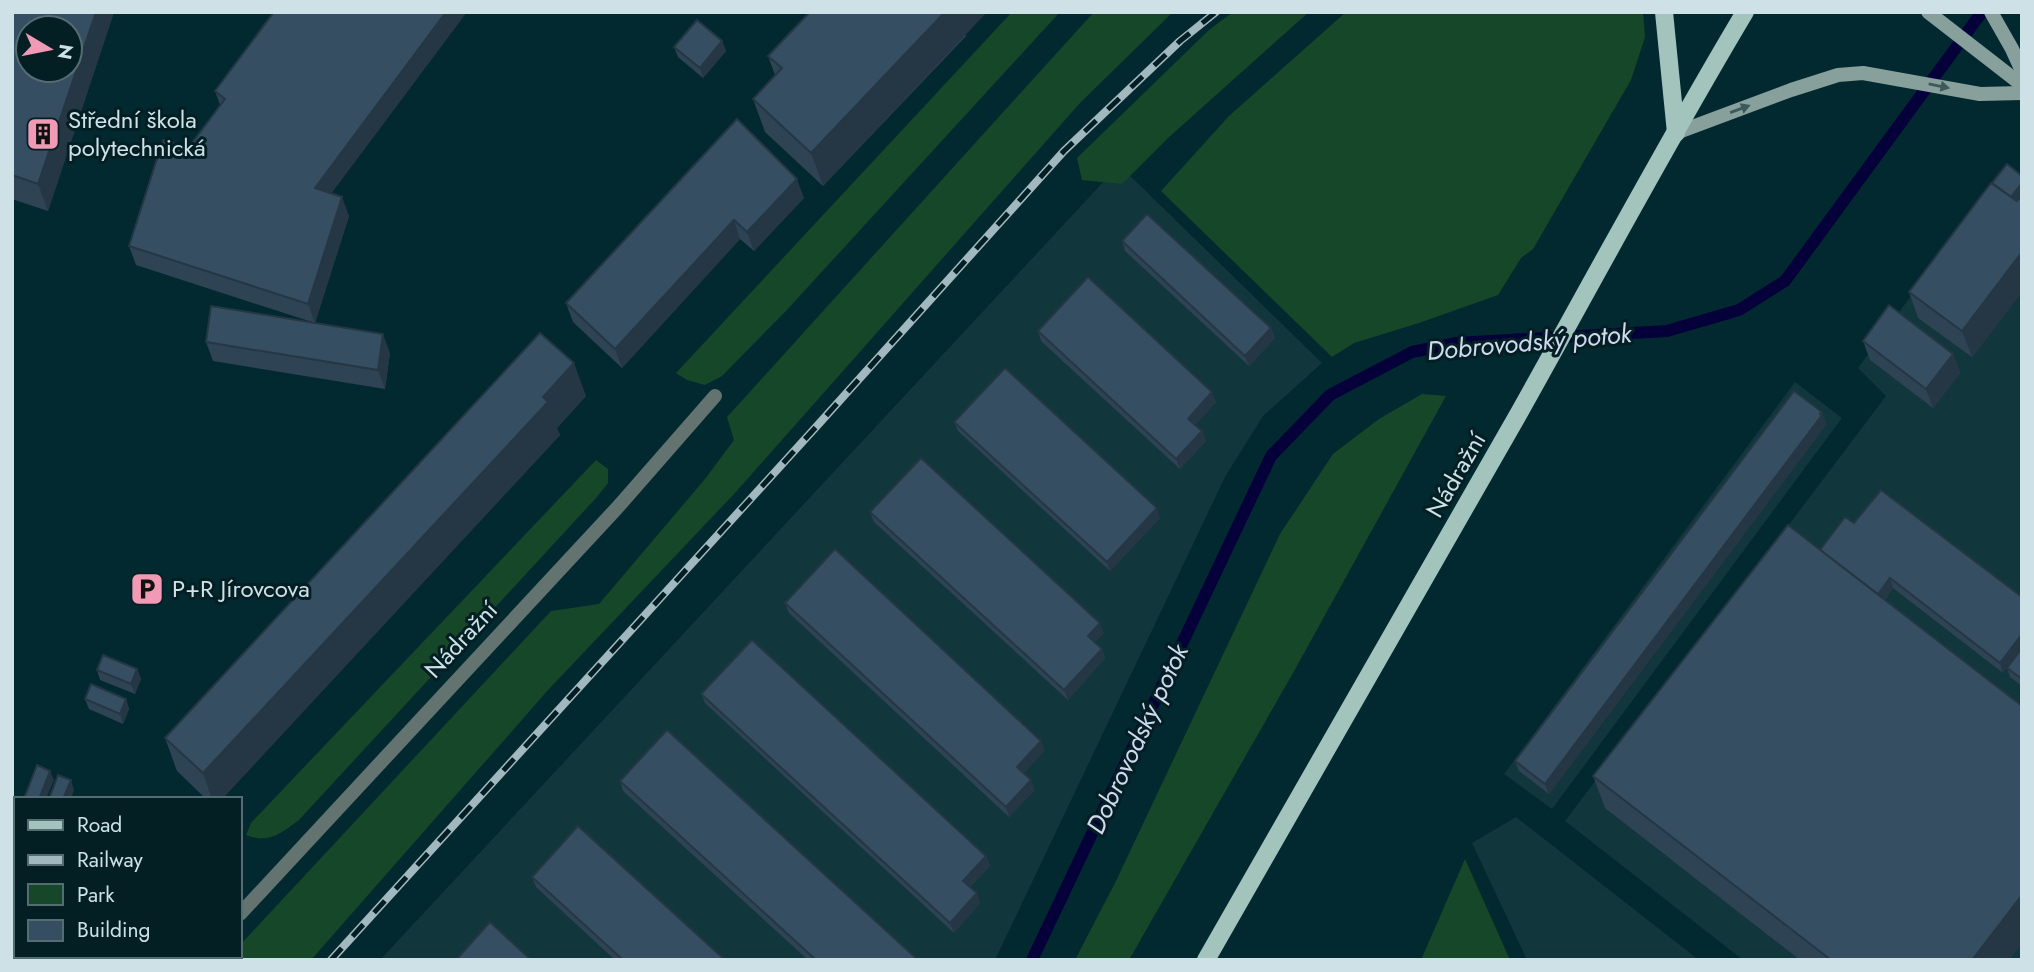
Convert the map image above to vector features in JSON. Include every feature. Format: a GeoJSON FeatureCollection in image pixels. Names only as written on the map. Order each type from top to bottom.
{"type":"FeatureCollection","features":[{"type":"Feature","properties":{"kind":"main road"},"geometry":{"type":"LineString","coordinates":[[1664,12],[1676,133],[1838,75],[1863,73],[1980,94],[2022,93]]}},
{"type":"Feature","properties":{"kind":"main road","name":"Nádražní"},"geometry":{"type":"LineString","coordinates":[[1206,960],[1745,12]]}},
{"type":"Feature","properties":{"kind":"main road"},"geometry":{"type":"LineString","coordinates":[[1991,12],[2022,71]]}},
{"type":"Feature","properties":{"kind":"main road"},"geometry":{"type":"LineString","coordinates":[[1934,16],[2022,85]]}},
{"type":"Feature","properties":{"kind":"street","name":"Nádražní"},"geometry":{"type":"LineString","coordinates":[[242,912],[617,508],[715,396]]}},
{"type":"Feature","properties":{"kind":"shaded area"},"geometry":{"type":"Polygon","coordinates":[[[1119,165],[1322,363],[1263,416],[1225,477],[995,960],[380,960],[1119,165]]]}},
{"type":"Feature","properties":{"kind":"shaded area"},"geometry":{"type":"Polygon","coordinates":[[[2007,165],[2022,176],[2022,960],[1743,960],[1565,821],[1886,396],[1858,368],[2007,165]]]}},
{"type":"Feature","properties":{"kind":"shaded area"},"geometry":{"type":"Polygon","coordinates":[[[1795,382],[1842,418],[1552,809],[1504,774],[1795,382]]]}},
{"type":"Feature","properties":{"kind":"shaded area"},"geometry":{"type":"Polygon","coordinates":[[[1516,817],[1699,960],[1527,960],[1472,843],[1516,817]]]}},
{"type":"Feature","properties":{"kind":"green space"},"geometry":{"type":"Polygon","coordinates":[[[1012,12],[1060,12],[785,312],[722,376],[705,385],[687,380],[676,373],[1012,12]]]}},
{"type":"Feature","properties":{"kind":"green space"},"geometry":{"type":"Polygon","coordinates":[[[1094,12],[1173,12],[1080,103],[735,493],[549,689],[311,960],[226,960],[242,958],[242,943],[551,611],[599,604],[705,479],[734,440],[727,417],[1094,12]]]}},
{"type":"Feature","properties":{"kind":"green space"},"geometry":{"type":"Polygon","coordinates":[[[1233,12],[1309,12],[1168,138],[1122,184],[1082,180],[1077,158],[1209,30],[1233,12]]]}},
{"type":"Feature","properties":{"kind":"green space"},"geometry":{"type":"Polygon","coordinates":[[[1346,12],[1643,12],[1645,37],[1631,80],[1533,249],[1521,258],[1498,295],[1354,343],[1332,357],[1161,191],[1229,116],[1346,12]]]}},
{"type":"Feature","properties":{"kind":"green space"},"geometry":{"type":"Polygon","coordinates":[[[1422,394],[1446,396],[1293,673],[1129,960],[1075,960],[1116,881],[1280,534],[1333,454],[1379,419],[1422,394]]]}},
{"type":"Feature","properties":{"kind":"green space"},"geometry":{"type":"Polygon","coordinates":[[[596,460],[608,469],[608,483],[596,498],[299,820],[269,838],[246,835],[251,823],[596,460]]]}},
{"type":"Feature","properties":{"kind":"green space"},"geometry":{"type":"Polygon","coordinates":[[[1465,859],[1510,960],[1421,960],[1465,859]]]}},
{"type":"Feature","properties":{"kind":"building"},"geometry":{"type":"Polygon","coordinates":[[[12,12],[96,12],[84,48],[84,14],[14,14],[14,84],[72,84],[38,184],[12,175],[12,12]]]}},
{"type":"Feature","properties":{"kind":"building"},"geometry":{"type":"Polygon","coordinates":[[[274,12],[446,12],[315,188],[342,197],[308,304],[129,246],[163,140],[189,147],[225,99],[215,91],[274,12]]]}},
{"type":"Feature","properties":{"kind":"building"},"geometry":{"type":"Polygon","coordinates":[[[810,12],[945,12],[811,153],[753,99],[782,68],[768,56],[810,12]]]}},
{"type":"Feature","properties":{"kind":"building"},"geometry":{"type":"Polygon","coordinates":[[[697,20],[722,41],[700,68],[674,47],[697,20]]]}},
{"type":"Feature","properties":{"kind":"building"},"geometry":{"type":"Polygon","coordinates":[[[737,119],[797,179],[747,232],[734,220],[615,349],[566,303],[737,119]]]}},
{"type":"Feature","properties":{"kind":"building"},"geometry":{"type":"Polygon","coordinates":[[[2007,164],[2022,176],[2022,183],[2011,197],[1992,183],[2007,164]]]}},
{"type":"Feature","properties":{"kind":"building"},"geometry":{"type":"Polygon","coordinates":[[[1991,183],[2017,201],[2019,198],[2022,200],[2022,252],[1962,331],[1909,292],[1991,183]]]}},
{"type":"Feature","properties":{"kind":"building"},"geometry":{"type":"Polygon","coordinates":[[[1147,214],[1271,328],[1245,356],[1122,241],[1147,214]]]}},
{"type":"Feature","properties":{"kind":"building"},"geometry":{"type":"Polygon","coordinates":[[[1088,277],[1212,392],[1188,419],[1202,431],[1176,459],[1038,331],[1088,277]]]}},
{"type":"Feature","properties":{"kind":"building"},"geometry":{"type":"Polygon","coordinates":[[[1889,305],[1953,354],[1926,389],[1863,341],[1889,305]]]}},
{"type":"Feature","properties":{"kind":"building"},"geometry":{"type":"Polygon","coordinates":[[[211,306],[383,334],[378,370],[206,342],[211,306]]]}},
{"type":"Feature","properties":{"kind":"building"},"geometry":{"type":"Polygon","coordinates":[[[540,333],[574,363],[543,397],[548,402],[203,773],[165,738],[540,333]]]}},
{"type":"Feature","properties":{"kind":"building"},"geometry":{"type":"Polygon","coordinates":[[[1005,368],[1157,508],[1107,562],[954,422],[1005,368]]]}},
{"type":"Feature","properties":{"kind":"building"},"geometry":{"type":"Polygon","coordinates":[[[1794,391],[1822,412],[1822,415],[1545,784],[1515,761],[1794,391]]]}},
{"type":"Feature","properties":{"kind":"building"},"geometry":{"type":"Polygon","coordinates":[[[921,458],[1100,623],[1088,636],[1102,649],[1064,690],[870,512],[921,458]]]}},
{"type":"Feature","properties":{"kind":"building"},"geometry":{"type":"Polygon","coordinates":[[[1881,490],[2022,597],[2022,634],[2000,663],[1890,578],[1878,594],[1820,550],[1845,517],[1854,523],[1881,490]]]}},
{"type":"Feature","properties":{"kind":"building"},"geometry":{"type":"Polygon","coordinates":[[[1788,525],[2022,706],[2022,895],[1972,960],[1831,960],[1593,776],[1788,525]]]}},
{"type":"Feature","properties":{"kind":"building"},"geometry":{"type":"Polygon","coordinates":[[[835,549],[1041,741],[1017,767],[1031,780],[1006,807],[785,603],[835,549]]]}},
{"type":"Feature","properties":{"kind":"building"},"geometry":{"type":"Polygon","coordinates":[[[752,640],[986,856],[963,881],[977,893],[950,923],[701,694],[752,640]]]}},
{"type":"Feature","properties":{"kind":"building"},"geometry":{"type":"Polygon","coordinates":[[[2022,648],[2022,679],[2007,668],[2022,648]]]}},
{"type":"Feature","properties":{"kind":"building"},"geometry":{"type":"Polygon","coordinates":[[[103,655],[137,669],[131,684],[97,670],[103,655]]]}},
{"type":"Feature","properties":{"kind":"building"},"geometry":{"type":"Polygon","coordinates":[[[91,684],[126,699],[120,714],[85,699],[91,684]]]}},
{"type":"Feature","properties":{"kind":"building"},"geometry":{"type":"Polygon","coordinates":[[[667,730],[918,960],[816,960],[620,781],[667,730]]]}},
{"type":"Feature","properties":{"kind":"building"},"geometry":{"type":"Polygon","coordinates":[[[37,765],[50,771],[40,797],[25,797],[37,765]]]}},
{"type":"Feature","properties":{"kind":"building"},"geometry":{"type":"Polygon","coordinates":[[[58,775],[71,780],[64,797],[50,797],[58,775]]]}},
{"type":"Feature","properties":{"kind":"building"},"geometry":{"type":"Polygon","coordinates":[[[578,826],[725,960],[623,960],[532,877],[578,826]]]}},
{"type":"Feature","properties":{"kind":"building"},"geometry":{"type":"Polygon","coordinates":[[[490,922],[531,960],[456,960],[490,922]]]}},
{"type":"Feature","properties":{"kind":"waterway","name":"Dobrovodský potok"},"geometry":{"type":"LineString","coordinates":[[1032,960],[1271,456],[1330,395],[1412,352],[1457,343],[1667,331],[1739,310],[1785,281],[1982,12]]}},
{"type":"Feature","properties":{"kind":"railway"},"geometry":{"type":"LineString","coordinates":[[331,960],[1064,151],[1180,41],[1216,12]]}},
{"type":"Feature","properties":{"kind":"place","name":"Střední škola polytechnická"},"geometry":{"type":"Point","coordinates":[43,134]}},
{"type":"Feature","properties":{"kind":"place","name":"P+R Jírovcova"},"geometry":{"type":"Point","coordinates":[147,589]}}]}
